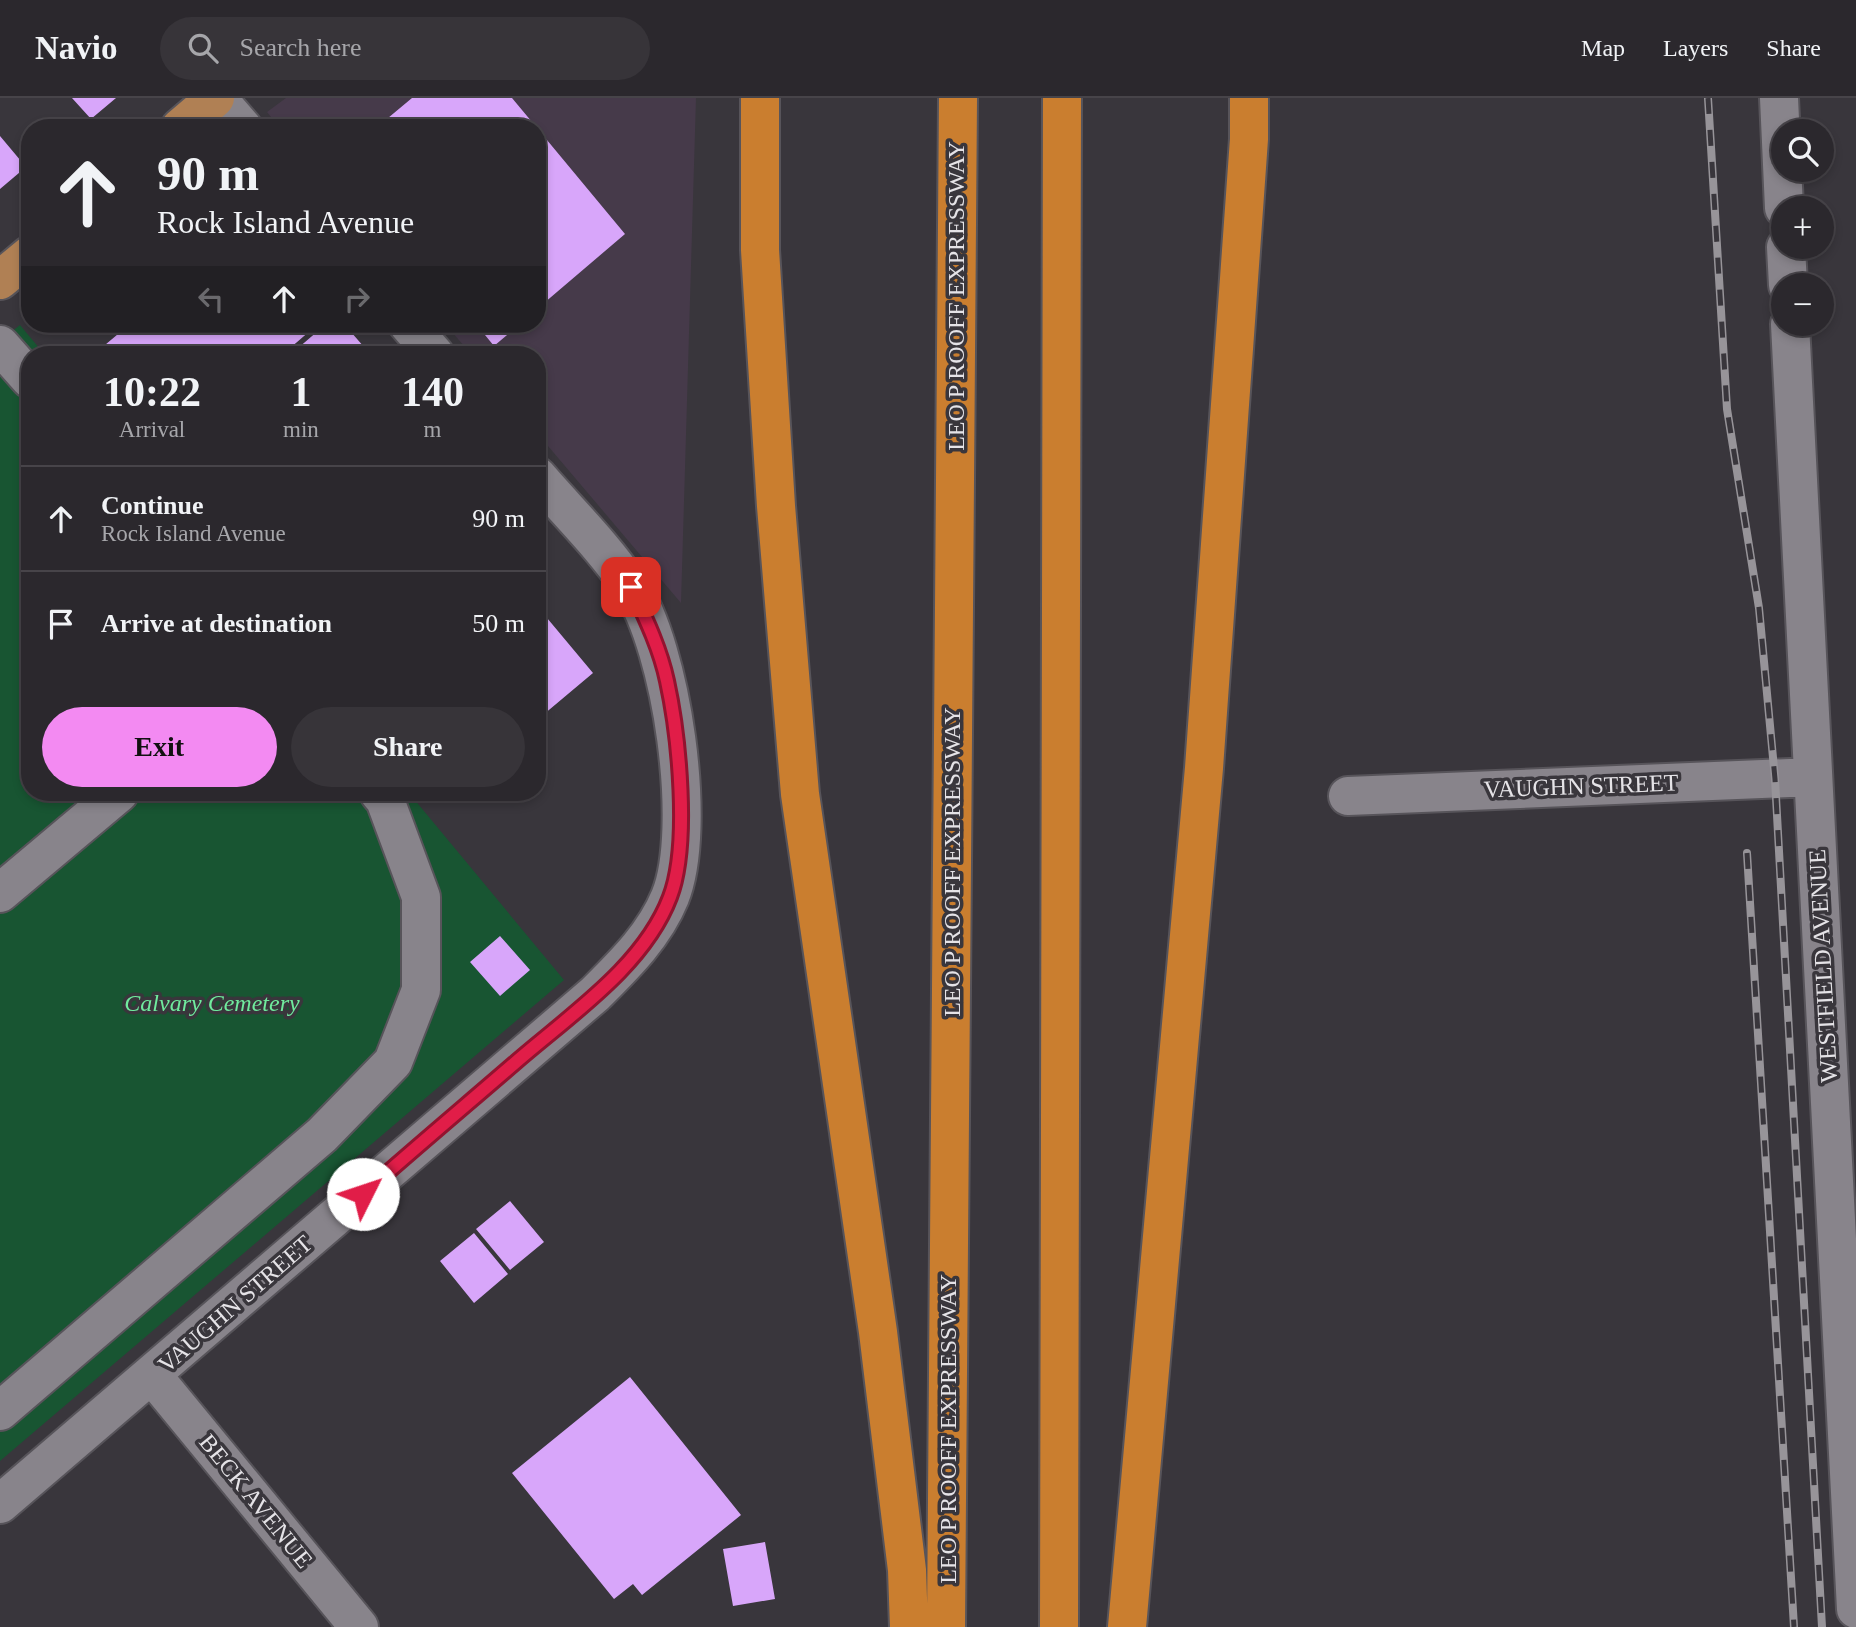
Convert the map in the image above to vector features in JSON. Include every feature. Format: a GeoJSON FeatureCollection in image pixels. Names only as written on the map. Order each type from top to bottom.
{"type":"FeatureCollection","features":[{"type":"Feature","properties":{"kind":"highway"},"geometry":{"type":"LineString","coordinates":[[760,98],[760,250],[776,506],[800,794],[878,1332],[906,1570],[909,1627]]}},
{"type":"Feature","properties":{"kind":"highway","name":"LEO P ROOFF EXPRESSWAY"},"geometry":{"type":"LineString","coordinates":[[946,1627],[958,98]]}},
{"type":"Feature","properties":{"kind":"highway"},"geometry":{"type":"LineString","coordinates":[[1059,1627],[1062,98]]}},
{"type":"Feature","properties":{"kind":"highway"},"geometry":{"type":"LineString","coordinates":[[1127,1627],[1205,768],[1249,139],[1249,98]]}},
{"type":"Feature","properties":{"kind":"main road"},"geometry":{"type":"LineString","coordinates":[[191,119],[216,98]]}},
{"type":"Feature","properties":{"kind":"main road"},"geometry":{"type":"LineString","coordinates":[[0,280],[21,262]]}},
{"type":"Feature","properties":{"kind":"street"},"geometry":{"type":"LineString","coordinates":[[216,98],[235,119]]}},
{"type":"Feature","properties":{"kind":"street"},"geometry":{"type":"LineString","coordinates":[[1779,98],[1783,196]]}},
{"type":"Feature","properties":{"kind":"street","name":"WESTFIELD AVENUE"},"geometry":{"type":"LineString","coordinates":[[1791,336],[1856,1609]]}},
{"type":"Feature","properties":{"kind":"street"},"geometry":{"type":"LineString","coordinates":[[0,345],[21,369]]}},
{"type":"Feature","properties":{"kind":"street","name":"VAUGHN STREET"},"geometry":{"type":"LineString","coordinates":[[0,1504],[595,994],[627,962],[651,932],[670,897],[680,853],[681,803],[667,681],[651,631],[631,587],[546,487]]}},
{"type":"Feature","properties":{"kind":"street","name":"VAUGHN STREET"},"geometry":{"type":"LineString","coordinates":[[1349,796],[1813,777]]}},
{"type":"Feature","properties":{"kind":"street"},"geometry":{"type":"LineString","coordinates":[[0,893],[109,801]]}},
{"type":"Feature","properties":{"kind":"street"},"geometry":{"type":"LineString","coordinates":[[0,1411],[322,1135],[393,1062],[421,990],[421,897],[385,801]]}},
{"type":"Feature","properties":{"kind":"street","name":"BECK AVENUE"},"geometry":{"type":"LineString","coordinates":[[152,1375],[359,1627]]}},
{"type":"Feature","properties":{"kind":"shaded area"},"geometry":{"type":"Polygon","coordinates":[[[286,98],[696,98],[681,603],[546,444],[546,346],[464,346],[453,333],[546,333],[546,119],[273,119],[267,112],[286,98]]]}},
{"type":"Feature","properties":{"kind":"green space","name":"Calvary Cemetery"},"geometry":{"type":"Polygon","coordinates":[[[20,325],[21,333],[27,333],[38,346],[21,346],[21,801],[416,801],[564,980],[0,1461],[0,341],[20,325]]]}},
{"type":"Feature","properties":{"kind":"building"},"geometry":{"type":"Polygon","coordinates":[[[72,98],[116,98],[91,119],[72,98]]]}},
{"type":"Feature","properties":{"kind":"building"},"geometry":{"type":"Polygon","coordinates":[[[412,98],[512,98],[530,119],[387,119],[412,98]]]}},
{"type":"Feature","properties":{"kind":"building"},"geometry":{"type":"Polygon","coordinates":[[[0,136],[21,161],[21,171],[0,189],[0,136]]]}},
{"type":"Feature","properties":{"kind":"building"},"geometry":{"type":"Polygon","coordinates":[[[546,139],[625,234],[546,301],[546,139]]]}},
{"type":"Feature","properties":{"kind":"building"},"geometry":{"type":"Polygon","coordinates":[[[119,333],[308,333],[292,346],[104,346],[119,333]]]}},
{"type":"Feature","properties":{"kind":"building"},"geometry":{"type":"Polygon","coordinates":[[[316,333],[352,333],[363,346],[300,346],[316,333]]]}},
{"type":"Feature","properties":{"kind":"building"},"geometry":{"type":"Polygon","coordinates":[[[483,333],[509,333],[494,346],[483,333]]]}},
{"type":"Feature","properties":{"kind":"building"},"geometry":{"type":"Polygon","coordinates":[[[546,617],[593,673],[546,712],[546,617]]]}},
{"type":"Feature","properties":{"kind":"building"},"geometry":{"type":"Polygon","coordinates":[[[500,936],[530,970],[500,996],[470,962],[500,936]]]}},
{"type":"Feature","properties":{"kind":"building"},"geometry":{"type":"Polygon","coordinates":[[[510,1201],[544,1242],[510,1270],[476,1229],[510,1201]]]}},
{"type":"Feature","properties":{"kind":"building"},"geometry":{"type":"Polygon","coordinates":[[[474,1233],[508,1274],[474,1303],[440,1261],[474,1233]]]}},
{"type":"Feature","properties":{"kind":"building"},"geometry":{"type":"Polygon","coordinates":[[[630,1377],[741,1515],[642,1595],[633,1584],[614,1599],[512,1473],[630,1377]]]}},
{"type":"Feature","properties":{"kind":"building"},"geometry":{"type":"Polygon","coordinates":[[[765,1542],[775,1599],[733,1606],[723,1549],[765,1542]]]}},
{"type":"Feature","properties":{"kind":"railway"},"geometry":{"type":"LineString","coordinates":[[1708,98],[1727,409],[1759,608],[1775,779],[1822,1627]]}},
{"type":"Feature","properties":{"kind":"railway"},"geometry":{"type":"LineString","coordinates":[[1747,853],[1794,1627]]}},
{"type":"Feature","properties":{"kind":"route"},"geometry":{"type":"LineString","coordinates":[[363,1194],[595,994],[627,962],[651,932],[670,897],[680,853],[681,803],[667,681],[651,631],[631,587]]}}]}
